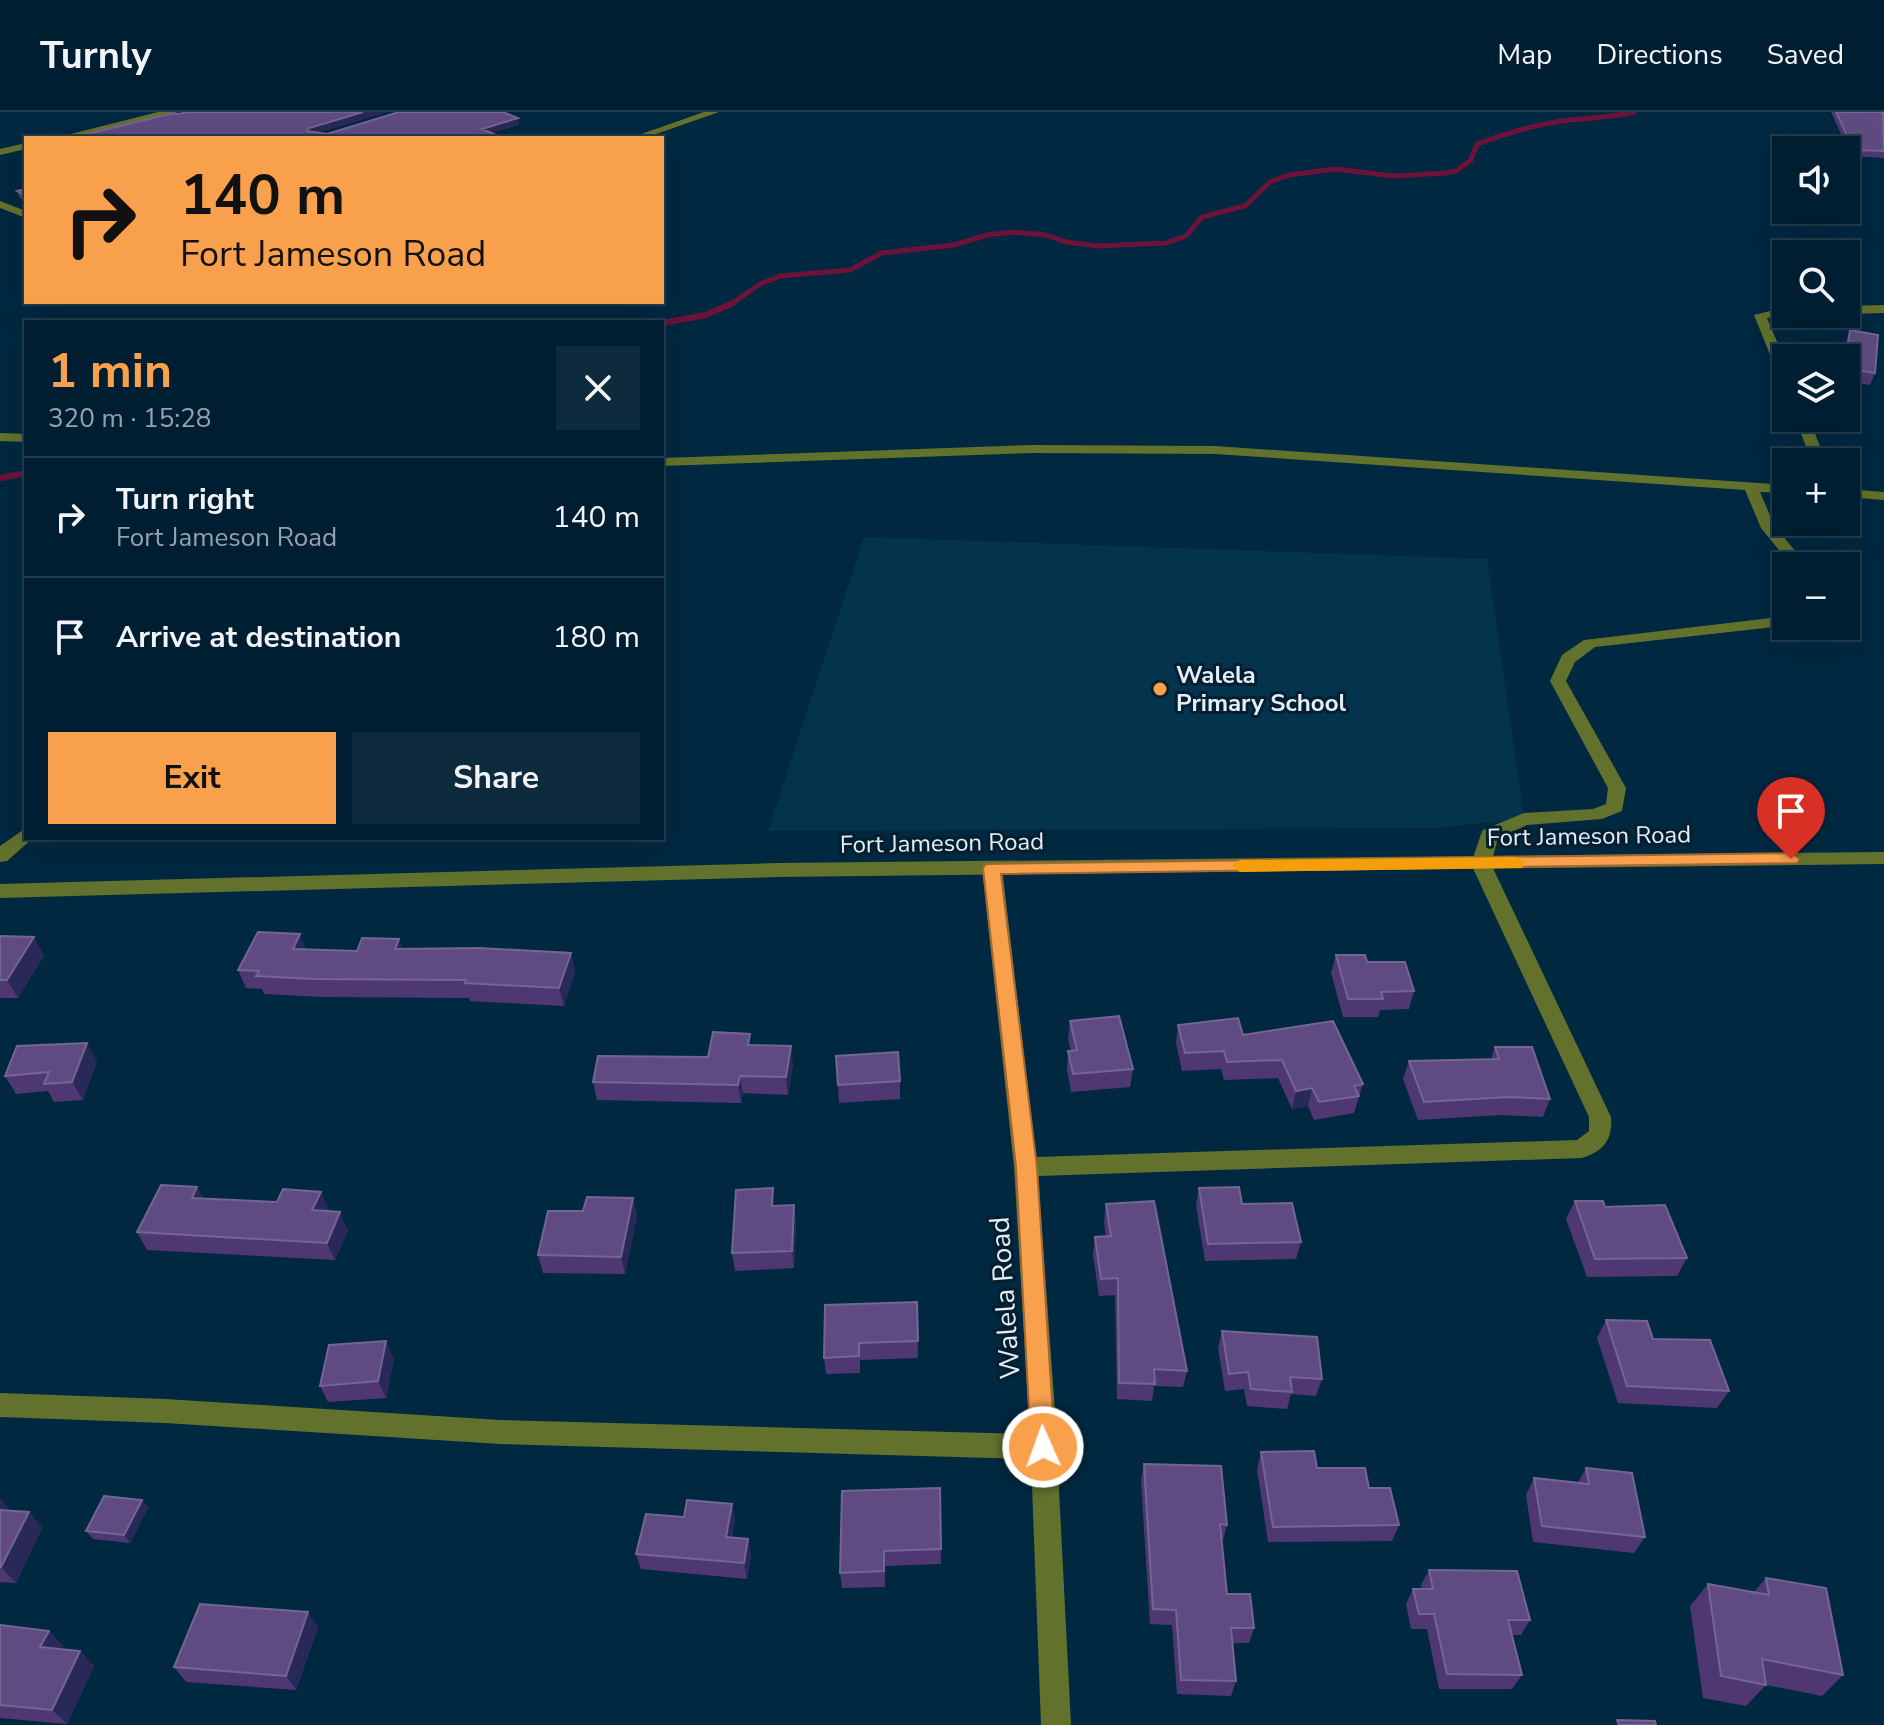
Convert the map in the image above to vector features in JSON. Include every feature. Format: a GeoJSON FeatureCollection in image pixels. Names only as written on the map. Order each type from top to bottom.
{"type":"FeatureCollection","features":[{"type":"Feature","properties":{"kind":"street"},"geometry":{"type":"LineString","coordinates":[[68,136],[170,112]]}},
{"type":"Feature","properties":{"kind":"street"},"geometry":{"type":"LineString","coordinates":[[641,136],[714,112]]}},
{"type":"Feature","properties":{"kind":"street"},"geometry":{"type":"LineString","coordinates":[[0,152],[24,146]]}},
{"type":"Feature","properties":{"kind":"street"},"geometry":{"type":"LineString","coordinates":[[0,204],[24,217]]}},
{"type":"Feature","properties":{"kind":"street"},"geometry":{"type":"LineString","coordinates":[[1860,310],[1884,309]]}},
{"type":"Feature","properties":{"kind":"street"},"geometry":{"type":"LineString","coordinates":[[1772,313],[1760,315],[1772,345]]}},
{"type":"Feature","properties":{"kind":"street"},"geometry":{"type":"LineString","coordinates":[[0,437],[24,438]]}},
{"type":"Feature","properties":{"kind":"street"},"geometry":{"type":"LineString","coordinates":[[664,462],[1016,450],[1215,450],[1772,488]]}},
{"type":"Feature","properties":{"kind":"street"},"geometry":{"type":"LineString","coordinates":[[1750,486],[1768,528],[1788,552]]}},
{"type":"Feature","properties":{"kind":"street"},"geometry":{"type":"LineString","coordinates":[[1860,494],[1884,496]]}},
{"type":"Feature","properties":{"kind":"street"},"geometry":{"type":"LineString","coordinates":[[1026,1167],[1582,1149],[1601,1135],[1600,1117],[1481,864],[1490,834],[1524,819],[1595,815],[1615,807],[1617,788],[1558,681],[1568,659],[1590,643],[1772,622]]}},
{"type":"Feature","properties":{"kind":"street"},"geometry":{"type":"LineString","coordinates":[[0,856],[24,836]]}},
{"type":"Feature","properties":{"kind":"street","name":"Fort Jameson Road"},"geometry":{"type":"LineString","coordinates":[[0,891],[778,870],[1884,858]]}},
{"type":"Feature","properties":{"kind":"street","name":"Walela Road"},"geometry":{"type":"LineString","coordinates":[[992,868],[1026,1167],[1056,1725]]}},
{"type":"Feature","properties":{"kind":"street"},"geometry":{"type":"LineString","coordinates":[[0,1405],[165,1411],[500,1432],[1043,1447]]}},
{"type":"Feature","properties":{"kind":"shaded area","name":"Walela Primary School"},"geometry":{"type":"Polygon","coordinates":[[[864,537],[1487,559],[1524,819],[1434,828],[768,831],[864,537]]]}},
{"type":"Feature","properties":{"kind":"building"},"geometry":{"type":"Polygon","coordinates":[[[363,112],[307,131],[327,134],[399,112],[503,112],[518,118],[482,129],[498,136],[83,135],[178,114],[363,112]]]}},
{"type":"Feature","properties":{"kind":"building"},"geometry":{"type":"Polygon","coordinates":[[[1836,112],[1883,112],[1884,151],[1860,150],[1860,136],[1847,136],[1836,112]]]}},
{"type":"Feature","properties":{"kind":"building"},"geometry":{"type":"Polygon","coordinates":[[[1850,330],[1878,335],[1875,373],[1860,370],[1860,344],[1848,344],[1850,330]]]}},
{"type":"Feature","properties":{"kind":"building"},"geometry":{"type":"Polygon","coordinates":[[[258,932],[300,934],[293,949],[357,951],[362,938],[399,939],[395,949],[479,948],[571,953],[559,988],[465,983],[466,980],[256,976],[259,971],[238,970],[258,932]]]}},
{"type":"Feature","properties":{"kind":"building"},"geometry":{"type":"Polygon","coordinates":[[[0,936],[34,937],[7,980],[0,980],[0,936]]]}},
{"type":"Feature","properties":{"kind":"building"},"geometry":{"type":"Polygon","coordinates":[[[1336,955],[1365,955],[1367,962],[1405,962],[1414,991],[1381,992],[1383,999],[1348,999],[1336,955]]]}},
{"type":"Feature","properties":{"kind":"building"},"geometry":{"type":"Polygon","coordinates":[[[1119,1016],[1133,1069],[1073,1074],[1068,1051],[1077,1050],[1070,1021],[1119,1016]]]}},
{"type":"Feature","properties":{"kind":"building"},"geometry":{"type":"Polygon","coordinates":[[[1238,1018],[1243,1035],[1333,1021],[1363,1084],[1354,1086],[1359,1096],[1319,1102],[1312,1088],[1296,1091],[1282,1060],[1227,1062],[1224,1051],[1185,1053],[1178,1025],[1238,1018]]]}},
{"type":"Feature","properties":{"kind":"building"},"geometry":{"type":"Polygon","coordinates":[[[713,1032],[750,1034],[748,1045],[791,1046],[786,1077],[740,1076],[738,1085],[593,1082],[598,1056],[708,1057],[713,1032]]]}},
{"type":"Feature","properties":{"kind":"building"},"geometry":{"type":"Polygon","coordinates":[[[87,1043],[72,1082],[44,1084],[49,1072],[5,1076],[17,1046],[87,1043]]]}},
{"type":"Feature","properties":{"kind":"building"},"geometry":{"type":"Polygon","coordinates":[[[1495,1047],[1532,1047],[1550,1099],[1508,1097],[1424,1102],[1409,1061],[1499,1059],[1495,1047]]]}},
{"type":"Feature","properties":{"kind":"building"},"geometry":{"type":"Polygon","coordinates":[[[898,1052],[900,1081],[838,1085],[836,1056],[898,1052]]]}},
{"type":"Feature","properties":{"kind":"building"},"geometry":{"type":"Polygon","coordinates":[[[161,1185],[197,1187],[192,1198],[277,1202],[283,1189],[321,1192],[312,1210],[340,1212],[327,1243],[137,1232],[161,1185]]]}},
{"type":"Feature","properties":{"kind":"building"},"geometry":{"type":"Polygon","coordinates":[[[1239,1187],[1242,1204],[1292,1203],[1301,1242],[1208,1244],[1199,1188],[1239,1187]]]}},
{"type":"Feature","properties":{"kind":"building"},"geometry":{"type":"Polygon","coordinates":[[[773,1188],[772,1206],[794,1205],[792,1251],[732,1253],[736,1190],[773,1188]]]}},
{"type":"Feature","properties":{"kind":"building"},"geometry":{"type":"Polygon","coordinates":[[[587,1197],[633,1198],[621,1257],[538,1255],[548,1211],[583,1211],[587,1197]]]}},
{"type":"Feature","properties":{"kind":"building"},"geometry":{"type":"Polygon","coordinates":[[[1154,1201],[1187,1371],[1154,1369],[1155,1384],[1119,1383],[1118,1278],[1101,1279],[1095,1237],[1111,1236],[1106,1204],[1154,1201]]]}},
{"type":"Feature","properties":{"kind":"building"},"geometry":{"type":"Polygon","coordinates":[[[1575,1201],[1603,1201],[1605,1207],[1665,1205],[1687,1258],[1595,1259],[1575,1201]]]}},
{"type":"Feature","properties":{"kind":"building"},"geometry":{"type":"Polygon","coordinates":[[[917,1302],[918,1341],[859,1343],[859,1356],[824,1358],[825,1305],[917,1302]]]}},
{"type":"Feature","properties":{"kind":"building"},"geometry":{"type":"Polygon","coordinates":[[[1606,1320],[1647,1321],[1653,1339],[1710,1340],[1729,1391],[1627,1386],[1606,1320]]]}},
{"type":"Feature","properties":{"kind":"building"},"geometry":{"type":"Polygon","coordinates":[[[1222,1331],[1317,1337],[1322,1379],[1290,1377],[1292,1392],[1251,1389],[1248,1372],[1229,1374],[1222,1331]]]}},
{"type":"Feature","properties":{"kind":"building"},"geometry":{"type":"Polygon","coordinates":[[[386,1341],[378,1381],[320,1386],[329,1345],[386,1341]]]}},
{"type":"Feature","properties":{"kind":"building"},"geometry":{"type":"Polygon","coordinates":[[[1314,1451],[1317,1468],[1365,1468],[1369,1488],[1390,1488],[1399,1525],[1273,1527],[1261,1452],[1314,1451]]]}},
{"type":"Feature","properties":{"kind":"building"},"geometry":{"type":"Polygon","coordinates":[[[1144,1464],[1221,1466],[1227,1525],[1220,1524],[1227,1594],[1250,1594],[1254,1628],[1231,1628],[1236,1681],[1181,1680],[1176,1610],[1153,1609],[1144,1464]]]}},
{"type":"Feature","properties":{"kind":"building"},"geometry":{"type":"Polygon","coordinates":[[[1586,1468],[1632,1473],[1645,1537],[1542,1526],[1534,1478],[1589,1484],[1586,1468]]]}},
{"type":"Feature","properties":{"kind":"building"},"geometry":{"type":"Polygon","coordinates":[[[940,1488],[941,1549],[884,1551],[884,1571],[840,1573],[842,1491],[940,1488]]]}},
{"type":"Feature","properties":{"kind":"building"},"geometry":{"type":"Polygon","coordinates":[[[104,1496],[142,1500],[124,1535],[86,1531],[104,1496]]]}},
{"type":"Feature","properties":{"kind":"building"},"geometry":{"type":"Polygon","coordinates":[[[687,1500],[732,1504],[726,1537],[748,1539],[744,1563],[636,1554],[646,1514],[684,1517],[687,1500]]]}},
{"type":"Feature","properties":{"kind":"building"},"geometry":{"type":"Polygon","coordinates":[[[0,1510],[29,1512],[1,1567],[0,1567],[0,1510]]]}},
{"type":"Feature","properties":{"kind":"building"},"geometry":{"type":"Polygon","coordinates":[[[1429,1570],[1517,1571],[1530,1620],[1508,1620],[1522,1675],[1447,1674],[1434,1614],[1419,1614],[1413,1589],[1433,1589],[1429,1570]]]}},
{"type":"Feature","properties":{"kind":"building"},"geometry":{"type":"Polygon","coordinates":[[[1766,1578],[1826,1588],[1843,1675],[1762,1659],[1766,1685],[1721,1676],[1708,1584],[1769,1595],[1766,1578]]]}},
{"type":"Feature","properties":{"kind":"building"},"geometry":{"type":"Polygon","coordinates":[[[200,1604],[308,1612],[286,1676],[174,1667],[200,1604]]]}},
{"type":"Feature","properties":{"kind":"building"},"geometry":{"type":"Polygon","coordinates":[[[0,1625],[49,1631],[40,1647],[80,1651],[52,1710],[0,1705],[0,1625]]]}},
{"type":"Feature","properties":{"kind":"building"},"geometry":{"type":"Polygon","coordinates":[[[1617,1720],[1655,1721],[1656,1725],[1619,1725],[1617,1720]]]}},
{"type":"Feature","properties":{"kind":"waterway"},"geometry":{"type":"LineString","coordinates":[[733,303],[760,284],[780,276],[850,270],[882,253],[954,245],[987,235],[1013,232],[1046,235],[1066,242],[1097,246],[1166,243],[1186,236],[1202,217],[1245,206],[1270,182],[1289,175],[1335,169],[1394,176],[1446,173],[1456,171],[1471,160],[1477,144],[1500,136],[1546,123],[1634,112]]}},
{"type":"Feature","properties":{"kind":"waterway"},"geometry":{"type":"LineString","coordinates":[[664,323],[706,315],[733,303]]}},
{"type":"Feature","properties":{"kind":"waterway"},"geometry":{"type":"LineString","coordinates":[[0,478],[24,473]]}},
{"type":"Feature","properties":{"kind":"slow traffic"},"geometry":{"type":"LineString","coordinates":[[1240,866],[1516,863]]}},
{"type":"Feature","properties":{"kind":"place","name":"Walela Primary School"},"geometry":{"type":"Point","coordinates":[1160,689]}},
{"type":"Feature","properties":{"kind":"route"},"geometry":{"type":"LineString","coordinates":[[1043,1447],[1026,1167],[992,868],[1791,859]]}}]}
